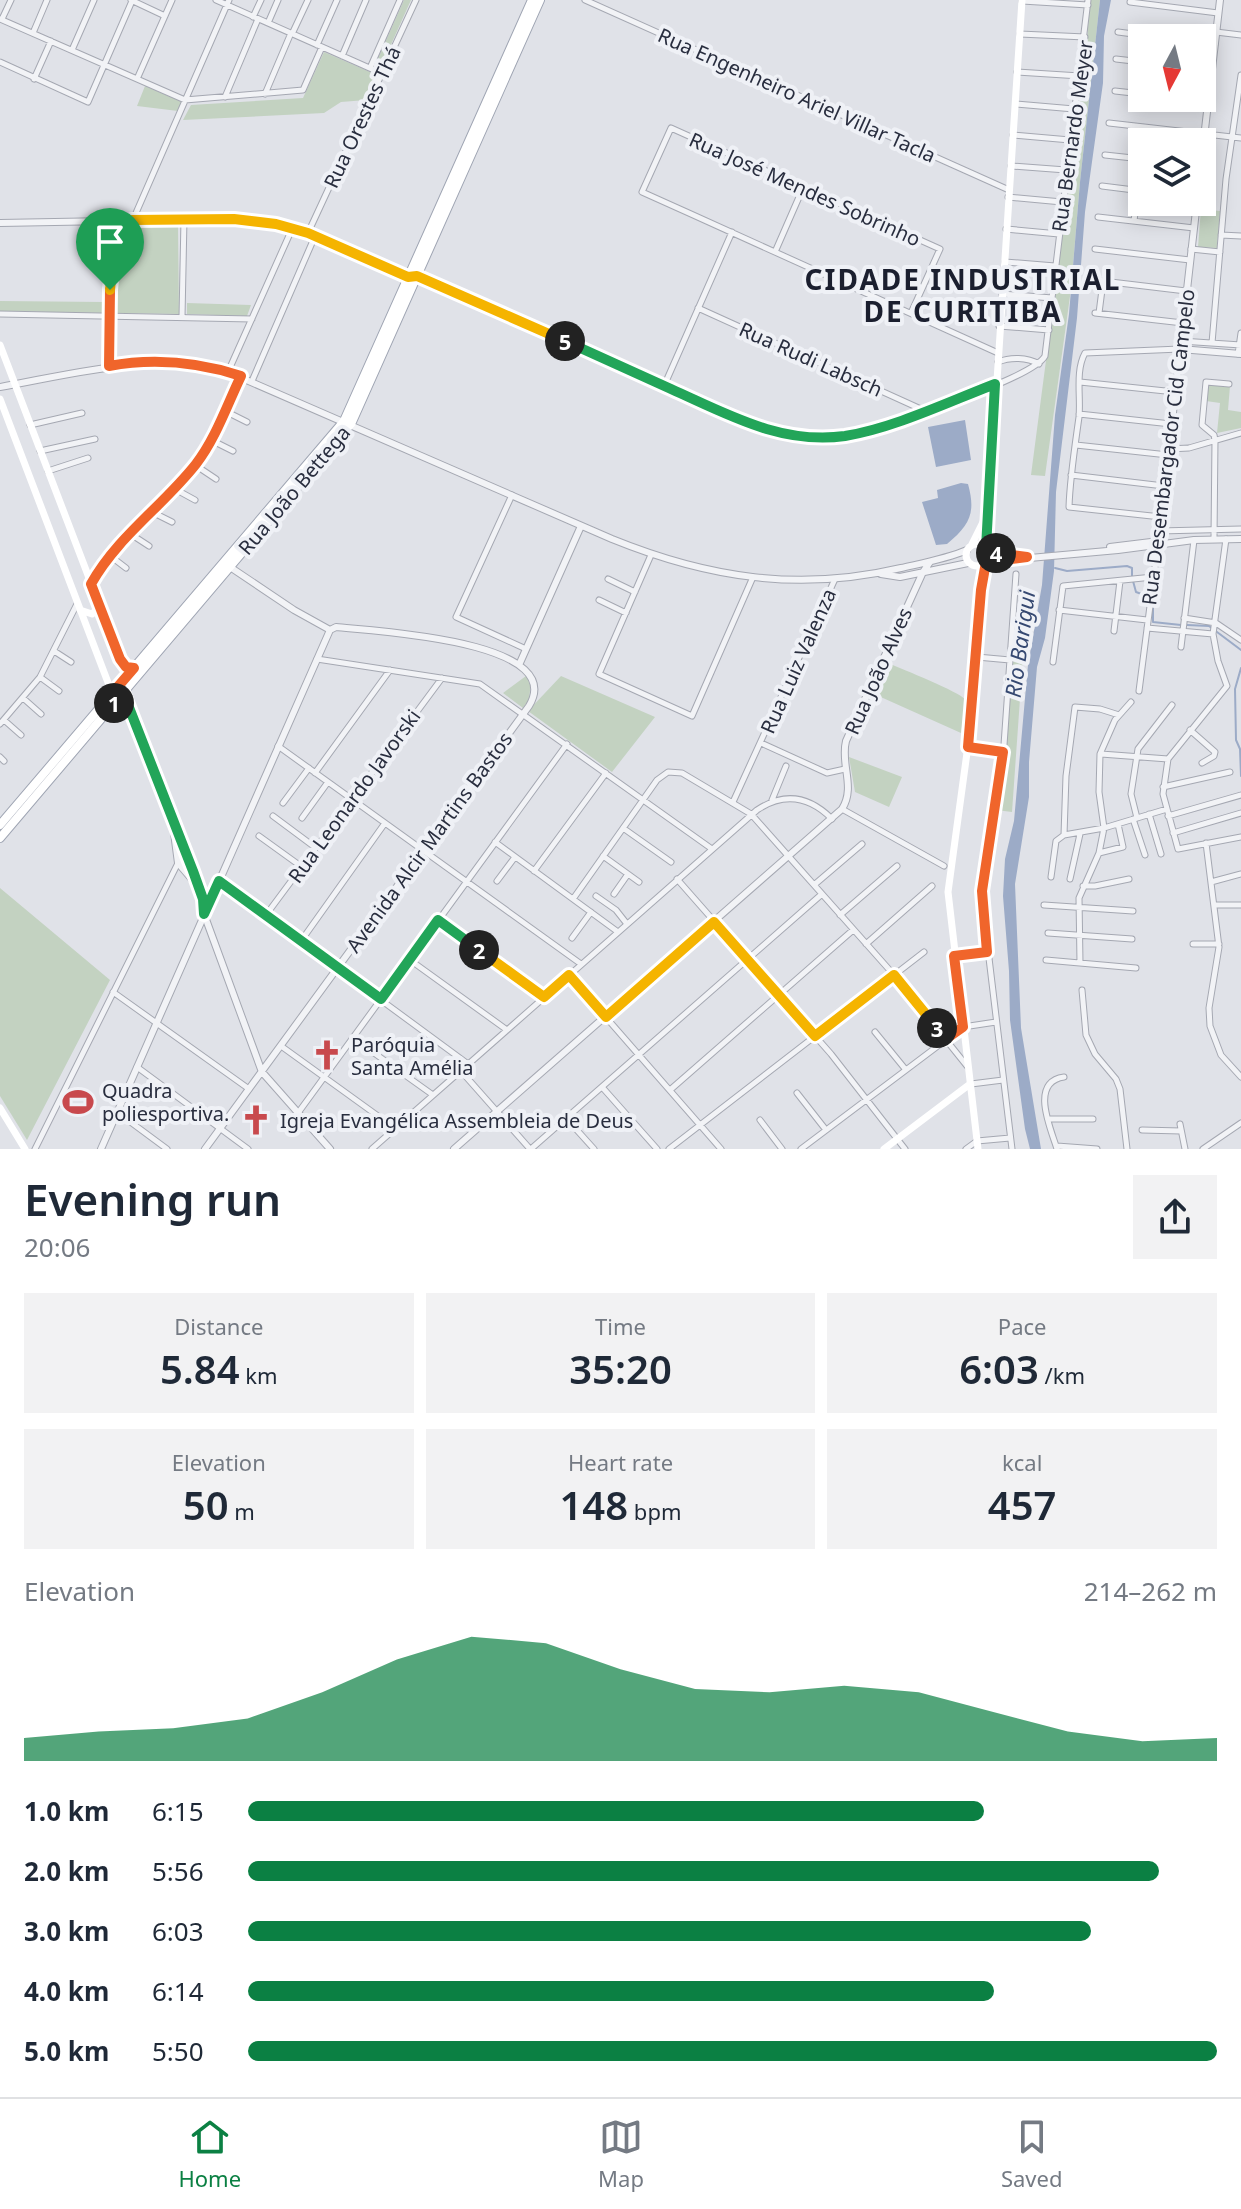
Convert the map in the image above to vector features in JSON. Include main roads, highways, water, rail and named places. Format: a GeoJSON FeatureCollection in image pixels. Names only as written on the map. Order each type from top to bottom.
{"type":"FeatureCollection","features":[{"type":"Feature","properties":{"kind":"main road","name":"Rua João Bettega"},"geometry":{"type":"LineString","coordinates":[[105,708],[112,693],[224,571],[347,423],[532,0]]}},
{"type":"Feature","properties":{"kind":"main road","name":"Rua João Bettega"},"geometry":{"type":"LineString","coordinates":[[476,134],[540,0]]}},
{"type":"Feature","properties":{"kind":"main road"},"geometry":{"type":"LineString","coordinates":[[977,1145],[948,892],[968,747],[987,550],[995,384],[1022,0]]}},
{"type":"Feature","properties":{"kind":"main road"},"geometry":{"type":"LineString","coordinates":[[0,345],[120,659],[126,667],[134,668]]}},
{"type":"Feature","properties":{"kind":"main road"},"geometry":{"type":"LineString","coordinates":[[0,399],[112,693]]}},
{"type":"Feature","properties":{"kind":"main road"},"geometry":{"type":"LineString","coordinates":[[981,590],[977,574],[965,557],[987,510]]}},
{"type":"Feature","properties":{"kind":"main road"},"geometry":{"type":"LineString","coordinates":[[969,548],[981,544],[987,550]]}},
{"type":"Feature","properties":{"kind":"main road"},"geometry":{"type":"LineString","coordinates":[[970,564],[978,566],[985,562]]}},
{"type":"Feature","properties":{"kind":"main road"},"geometry":{"type":"LineString","coordinates":[[79,606],[92,614],[100,607]]}},
{"type":"Feature","properties":{"kind":"main road","name":"Rua João Bettega"},"geometry":{"type":"LineString","coordinates":[[0,838],[7,822],[105,708],[123,692],[164,638]]}},
{"type":"Feature","properties":{"kind":"main road"},"geometry":{"type":"LineString","coordinates":[[884,1149],[970,1084]]}},
{"type":"Feature","properties":{"kind":"main road"},"geometry":{"type":"LineString","coordinates":[[0,1108],[25,1149]]}},
{"type":"Feature","properties":{"kind":"water"},"geometry":{"type":"Polygon","coordinates":[[[1100,0],[1111,0],[1104,36],[1103,83],[1085,212],[1077,318],[1056,492],[1054,571],[1045,638],[1037,667],[1029,797],[1015,884],[1021,1028],[1041,1149],[1030,1149],[1010,1020],[1003,896],[1005,859],[1014,821],[1028,665],[1042,585],[1055,415],[1069,314],[1100,0]]]}},
{"type":"Feature","properties":{"kind":"water"},"geometry":{"type":"Polygon","coordinates":[[[965,420],[971,460],[936,467],[928,427],[965,420]]]}},
{"type":"Feature","properties":{"kind":"water"},"geometry":{"type":"Polygon","coordinates":[[[968,484],[971,503],[969,518],[947,544],[936,545],[922,502],[938,498],[937,490],[968,484]]]}},
{"type":"Feature","properties":{"kind":"waterway"},"geometry":{"type":"LineString","coordinates":[[1055,568],[1067,571],[1127,566],[1132,568],[1132,576]]}},
{"type":"Feature","properties":{"kind":"waterway"},"geometry":{"type":"LineString","coordinates":[[1133,581],[1136,592],[1147,596]]}},
{"type":"Feature","properties":{"kind":"waterway"},"geometry":{"type":"LineString","coordinates":[[1153,608],[1153,622],[1181,625]]}},
{"type":"Feature","properties":{"kind":"waterway"},"geometry":{"type":"LineString","coordinates":[[1187,625],[1209,626],[1241,650]]}},
{"type":"Feature","properties":{"kind":"waterway"},"geometry":{"type":"LineString","coordinates":[[1241,668],[1235,689],[1236,740],[1240,749],[1241,776]]}},
{"type":"Feature","properties":{"kind":"place","name":"Paróquia Santa Amélia"},"geometry":{"type":"Point","coordinates":[327,1055]}},
{"type":"Feature","properties":{"kind":"place","name":"Quadra poliesportiva."},"geometry":{"type":"Point","coordinates":[78,1102]}},
{"type":"Feature","properties":{"kind":"place","name":"Igreja Evangélica Assembleia de Deus"},"geometry":{"type":"Point","coordinates":[256,1120]}},
{"type":"Feature","properties":{"kind":"district","name":"CIDADE INDUSTRIAL DE CURITIBA"},"geometry":{"type":"Point","coordinates":[963,295]}},
{"type":"Feature","properties":{"kind":"water label","name":"Rio Barigui"},"geometry":{"type":"Point","coordinates":[1019,644]}}]}
